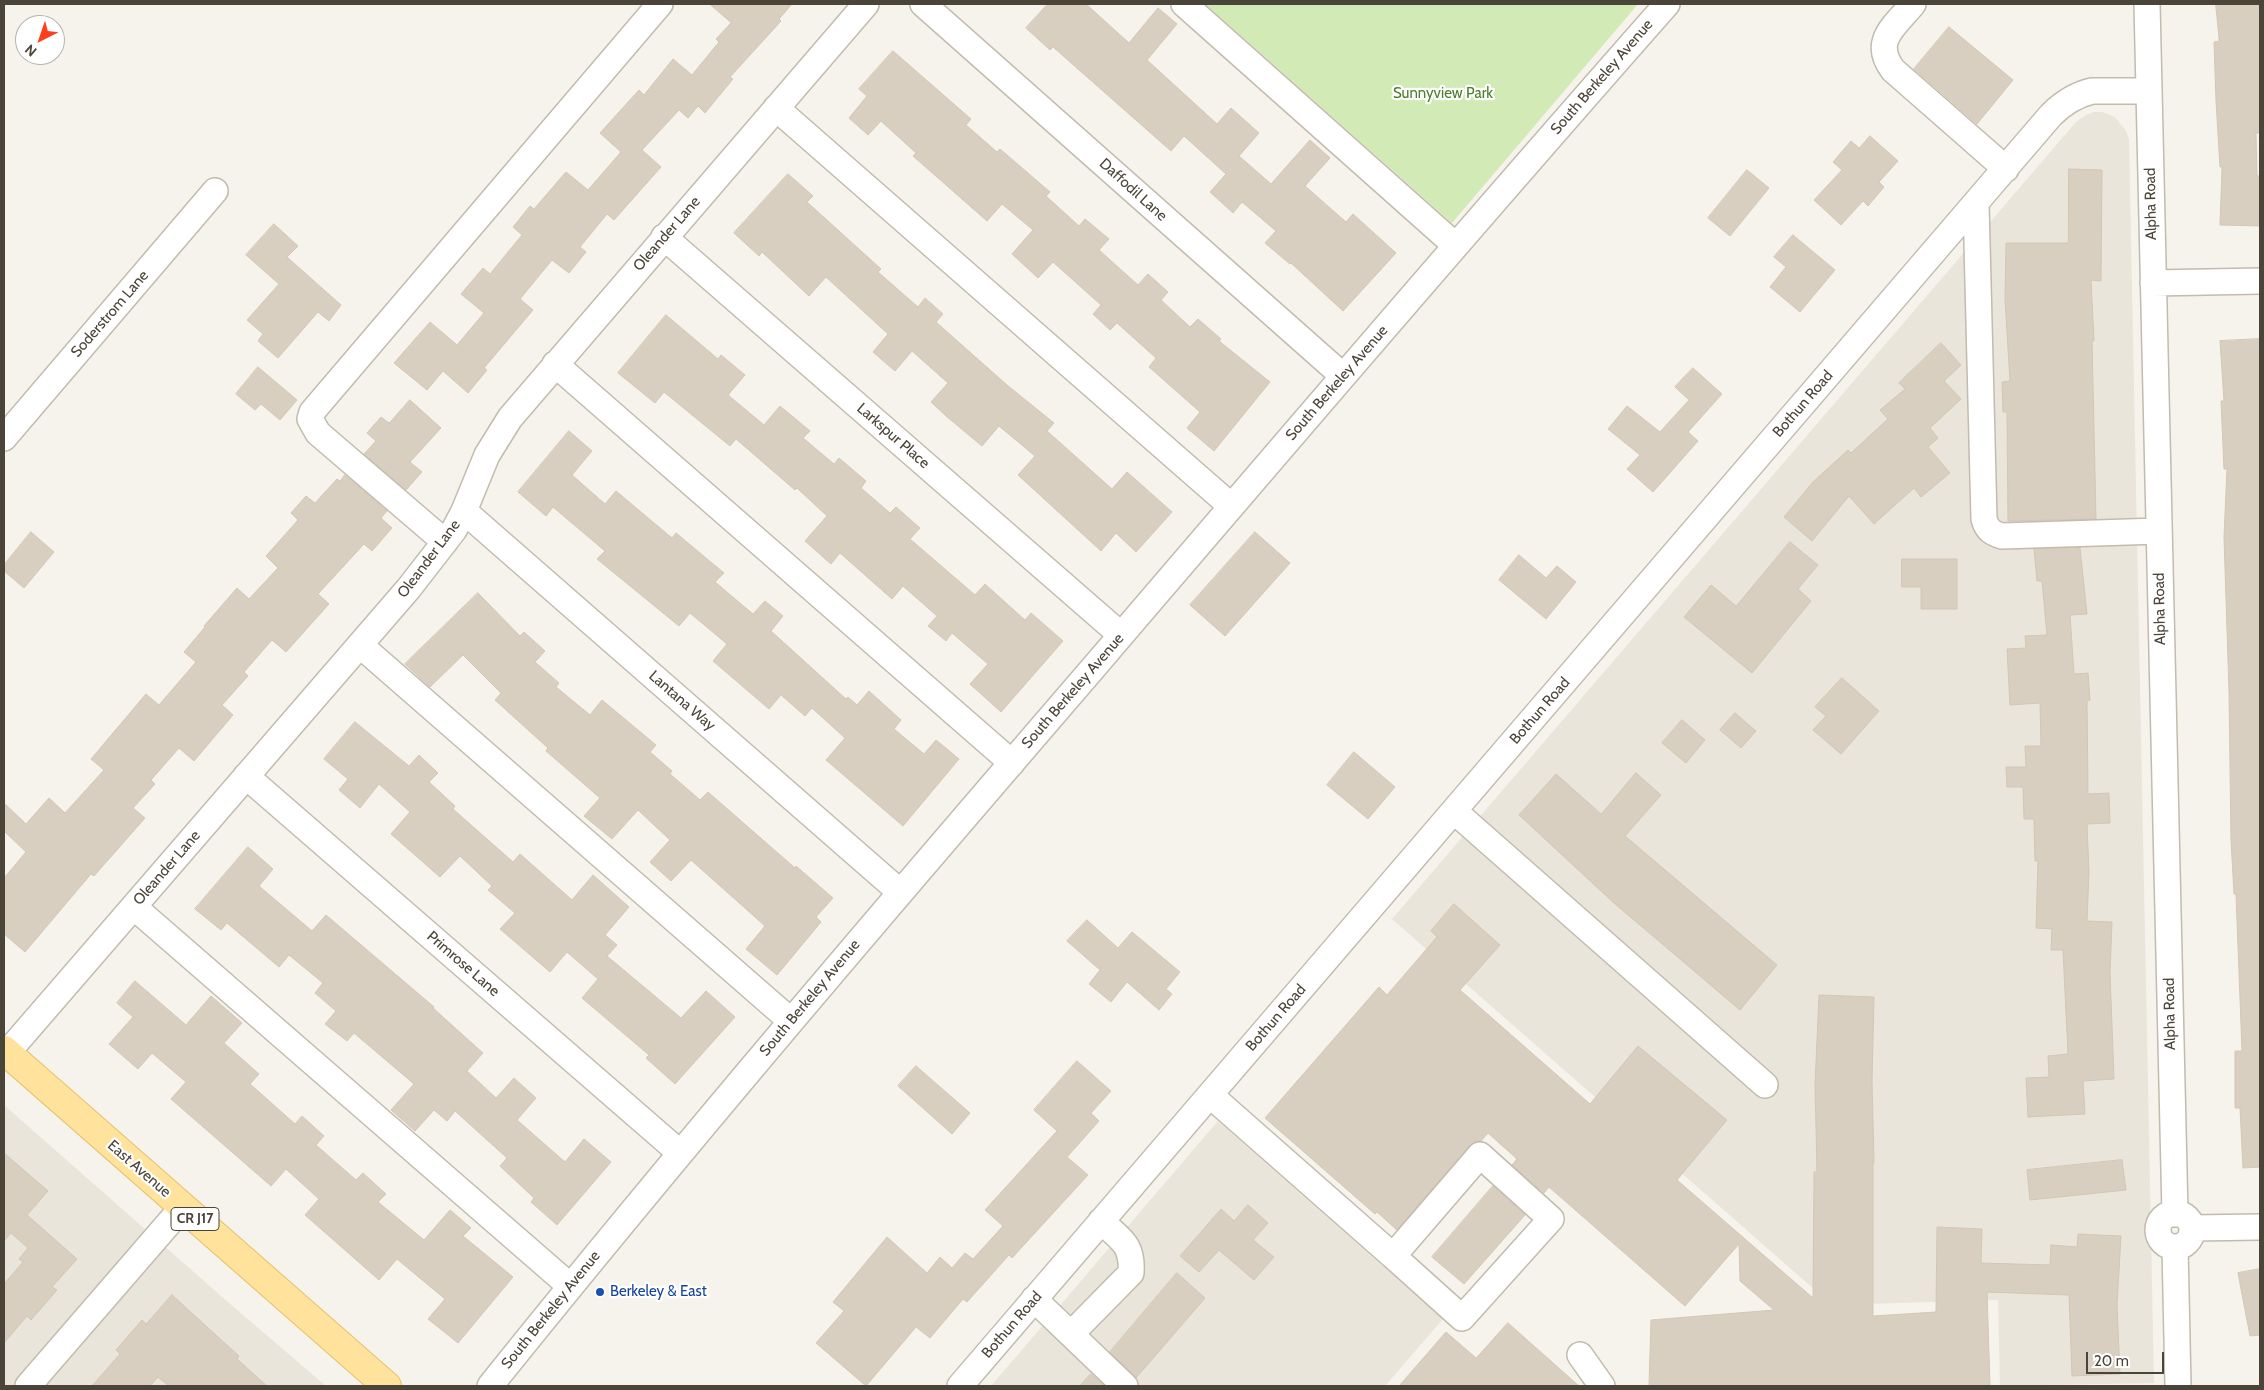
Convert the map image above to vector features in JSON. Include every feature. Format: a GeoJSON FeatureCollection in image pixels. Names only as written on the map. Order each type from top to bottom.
{"type":"FeatureCollection","features":[{"type":"Feature","properties":{"kind":"main road","name":"East Avenue"},"geometry":{"type":"LineString","coordinates":[[6,1052],[387,1386]]}},
{"type":"Feature","properties":{"kind":"street"},"geometry":{"type":"LineString","coordinates":[[445,542],[318,433],[310,420],[312,412],[660,4]]}},
{"type":"Feature","properties":{"kind":"street","name":"Oleander Lane"},"geometry":{"type":"LineString","coordinates":[[6,1052],[360,645],[445,542],[464,510],[476,478],[493,444],[510,418],[866,4]]}},
{"type":"Feature","properties":{"kind":"street","name":"Daffodil Lane"},"geometry":{"type":"LineString","coordinates":[[923,4],[1343,376]]}},
{"type":"Feature","properties":{"kind":"street"},"geometry":{"type":"LineString","coordinates":[[1184,4],[1455,245]]}},
{"type":"Feature","properties":{"kind":"street","name":"South Berkeley Avenue"},"geometry":{"type":"LineString","coordinates":[[490,1386],[679,1152],[900,892],[1455,245],[1667,4]]}},
{"type":"Feature","properties":{"kind":"street"},"geometry":{"type":"LineString","coordinates":[[1913,4],[1888,34],[1884,43],[1887,62],[1893,70],[2006,169]]}},
{"type":"Feature","properties":{"kind":"street","name":"Alpha Road"},"geometry":{"type":"LineString","coordinates":[[2147,4],[2159,531],[2183,1221]]}},
{"type":"Feature","properties":{"kind":"street","name":"Bothun Road"},"geometry":{"type":"LineString","coordinates":[[960,1386],[2057,109],[2076,96],[2092,91],[2149,91]]}},
{"type":"Feature","properties":{"kind":"street"},"geometry":{"type":"LineString","coordinates":[[776,108],[1231,506]]}},
{"type":"Feature","properties":{"kind":"street","name":"Soderstrom Lane"},"geometry":{"type":"LineString","coordinates":[[4,438],[216,191]]}},
{"type":"Feature","properties":{"kind":"street"},"geometry":{"type":"LineString","coordinates":[[1976,204],[1984,519],[1986,526],[1989,531],[2002,536],[2159,531]]}},
{"type":"Feature","properties":{"kind":"street","name":"Larkspur Place"},"geometry":{"type":"LineString","coordinates":[[664,237],[1121,635]]}},
{"type":"Feature","properties":{"kind":"street"},"geometry":{"type":"LineString","coordinates":[[2153,283],[2260,280]]}},
{"type":"Feature","properties":{"kind":"street"},"geometry":{"type":"LineString","coordinates":[[555,364],[1012,763]]}},
{"type":"Feature","properties":{"kind":"street","name":"Lantana Way"},"geometry":{"type":"LineString","coordinates":[[464,510],[900,892]]}},
{"type":"Feature","properties":{"kind":"street"},"geometry":{"type":"LineString","coordinates":[[360,645],[791,1021]]}},
{"type":"Feature","properties":{"kind":"street","name":"Primrose Lane"},"geometry":{"type":"LineString","coordinates":[[246,776],[679,1152]]}},
{"type":"Feature","properties":{"kind":"street"},"geometry":{"type":"LineString","coordinates":[[1454,810],[1765,1085]]}},
{"type":"Feature","properties":{"kind":"street"},"geometry":{"type":"LineString","coordinates":[[134,907],[570,1286]]}},
{"type":"Feature","properties":{"kind":"street"},"geometry":{"type":"LineString","coordinates":[[1210,1094],[1462,1318],[1551,1219],[1480,1155],[1393,1256]]}},
{"type":"Feature","properties":{"kind":"street"},"geometry":{"type":"LineString","coordinates":[[28,1386],[182,1208]]}},
{"type":"Feature","properties":{"kind":"street"},"geometry":{"type":"LineString","coordinates":[[2178,1386],[2176,1247],[2166,1244],[2159,1236],[2158,1230],[2162,1220],[2170,1214],[2183,1221],[2260,1228]]}},
{"type":"Feature","properties":{"kind":"street"},"geometry":{"type":"LineString","coordinates":[[1072,1333],[1131,1273],[1132,1257],[1128,1247],[1102,1221]]}},
{"type":"Feature","properties":{"kind":"street"},"geometry":{"type":"LineString","coordinates":[[1034,1299],[1126,1386]]}},
{"type":"Feature","properties":{"kind":"street"},"geometry":{"type":"LineString","coordinates":[[1580,1355],[1602,1386]]}},
{"type":"Feature","properties":{"kind":"shaded area"},"geometry":{"type":"Polygon","coordinates":[[[2094,112],[2102,112],[2115,117],[2126,131],[2129,139],[2154,1383],[2000,1386],[1998,1300],[1832,1305],[1392,919],[2076,122],[2094,112]]]}},
{"type":"Feature","properties":{"kind":"shaded area"},"geometry":{"type":"Polygon","coordinates":[[[4,1105],[229,1303],[326,1386],[4,1386],[4,1105]]]}},
{"type":"Feature","properties":{"kind":"shaded area"},"geometry":{"type":"Polygon","coordinates":[[[1218,1121],[1443,1319],[1385,1386],[991,1386],[1218,1121]]]}},
{"type":"Feature","properties":{"kind":"green space","name":"Sunnyview Park"},"geometry":{"type":"Polygon","coordinates":[[[1205,4],[1638,4],[1452,223],[1205,4]]]}},
{"type":"Feature","properties":{"kind":"building"},"geometry":{"type":"Polygon","coordinates":[[[710,4],[792,4],[779,19],[781,21],[730,77],[733,79],[705,113],[698,106],[688,118],[679,110],[642,150],[661,167],[614,220],[607,214],[580,247],[586,252],[569,273],[552,260],[520,299],[533,310],[484,368],[487,370],[468,393],[443,371],[427,390],[394,363],[430,322],[457,345],[484,313],[461,294],[483,268],[490,274],[522,235],[513,227],[530,206],[534,209],[566,172],[588,190],[621,152],[600,133],[639,90],[644,95],[673,59],[692,75],[719,42],[716,39],[731,23],[710,4]]]}},
{"type":"Feature","properties":{"kind":"building"},"geometry":{"type":"Polygon","coordinates":[[[1048,4],[1086,4],[1129,43],[1158,8],[1177,24],[1147,60],[1217,124],[1231,108],[1259,133],[1239,156],[1271,184],[1310,140],[1330,158],[1305,186],[1346,222],[1353,214],[1396,253],[1343,311],[1291,263],[1265,243],[1276,231],[1242,202],[1233,213],[1210,192],[1226,174],[1184,136],[1171,151],[1053,47],[1050,50],[1026,28],[1048,4]]]}},
{"type":"Feature","properties":{"kind":"building"},"geometry":{"type":"Polygon","coordinates":[[[2216,4],[2260,4],[2260,133],[2256,133],[2257,176],[2260,176],[2260,226],[2220,225],[2222,167],[2220,167],[2216,101],[2214,42],[2219,41],[2216,4]]]}},
{"type":"Feature","properties":{"kind":"building"},"geometry":{"type":"Polygon","coordinates":[[[1949,27],[2013,80],[1977,124],[1914,69],[1949,27]]]}},
{"type":"Feature","properties":{"kind":"building"},"geometry":{"type":"Polygon","coordinates":[[[893,51],[971,119],[966,125],[997,152],[1000,149],[1050,192],[1046,196],[1079,226],[1085,219],[1109,239],[1099,250],[1138,285],[1148,274],[1168,292],[1161,300],[1190,327],[1198,319],[1221,339],[1219,341],[1270,382],[1214,451],[1187,428],[1200,412],[1149,367],[1156,358],[1117,323],[1110,330],[1093,314],[1101,305],[1053,262],[1038,278],[1012,254],[1033,230],[1002,204],[987,221],[913,156],[916,153],[881,121],[868,135],[849,118],[867,96],[859,89],[893,51]]]}},
{"type":"Feature","properties":{"kind":"building"},"geometry":{"type":"Polygon","coordinates":[[[1870,136],[1898,161],[1879,182],[1884,187],[1868,206],[1863,201],[1841,225],[1814,200],[1842,170],[1833,162],[1851,141],[1859,148],[1870,136]]]}},
{"type":"Feature","properties":{"kind":"building"},"geometry":{"type":"Polygon","coordinates":[[[2069,169],[2102,170],[2101,281],[2091,280],[2094,341],[2092,341],[2096,519],[2008,521],[2007,412],[2003,412],[2002,382],[2010,381],[2005,299],[2006,243],[2068,243],[2069,169]]]}},
{"type":"Feature","properties":{"kind":"building"},"geometry":{"type":"Polygon","coordinates":[[[1747,170],[1769,188],[1730,236],[1708,218],[1747,170]]]}},
{"type":"Feature","properties":{"kind":"building"},"geometry":{"type":"Polygon","coordinates":[[[788,174],[813,196],[807,202],[881,269],[878,272],[918,307],[925,298],[943,314],[936,322],[1007,385],[1054,423],[1047,431],[1112,489],[1127,472],[1172,512],[1136,552],[1116,533],[1101,551],[1018,475],[1035,456],[999,426],[982,446],[946,416],[931,402],[948,383],[912,351],[895,371],[873,352],[888,334],[826,277],[809,296],[762,252],[759,256],[734,233],[788,174]]]}},
{"type":"Feature","properties":{"kind":"building"},"geometry":{"type":"Polygon","coordinates":[[[274,224],[298,246],[287,257],[341,305],[329,321],[318,312],[278,358],[258,341],[263,334],[247,320],[279,284],[246,255],[274,224]]]}},
{"type":"Feature","properties":{"kind":"building"},"geometry":{"type":"Polygon","coordinates":[[[1793,235],[1835,270],[1800,312],[1770,287],[1786,267],[1774,257],[1793,235]]]}},
{"type":"Feature","properties":{"kind":"building"},"geometry":{"type":"Polygon","coordinates":[[[666,315],[718,359],[721,355],[745,375],[728,395],[764,425],[780,406],[810,431],[803,438],[834,464],[839,458],[866,481],[861,488],[890,513],[896,507],[920,528],[910,539],[975,595],[985,584],[1025,620],[1031,613],[1063,641],[1001,712],[970,684],[988,664],[952,633],[946,641],[928,626],[937,616],[903,586],[892,599],[840,553],[831,564],[805,541],[827,516],[797,488],[795,490],[736,439],[730,446],[664,392],[655,403],[618,373],[666,315]]]}},
{"type":"Feature","properties":{"kind":"building"},"geometry":{"type":"Polygon","coordinates":[[[2260,339],[2260,1167],[2243,1168],[2240,1108],[2235,1108],[2235,1051],[2242,1051],[2236,894],[2234,894],[2231,840],[2224,537],[2227,469],[2224,469],[2221,401],[2224,401],[2220,341],[2260,339]]]}},
{"type":"Feature","properties":{"kind":"building"},"geometry":{"type":"Polygon","coordinates":[[[1941,343],[1961,365],[1944,381],[1961,399],[1930,428],[1938,438],[1928,447],[1950,473],[1921,497],[1914,488],[1874,524],[1849,496],[1812,541],[1784,517],[1813,482],[1848,450],[1851,453],[1888,419],[1880,410],[1905,389],[1899,383],[1941,343]]]}},
{"type":"Feature","properties":{"kind":"building"},"geometry":{"type":"Polygon","coordinates":[[[258,367],[297,400],[280,420],[261,404],[255,410],[236,394],[258,367]]]}},
{"type":"Feature","properties":{"kind":"building"},"geometry":{"type":"Polygon","coordinates":[[[1693,368],[1722,394],[1688,432],[1698,441],[1653,492],[1627,469],[1640,455],[1608,429],[1627,406],[1660,432],[1689,400],[1675,387],[1693,368]]]}},
{"type":"Feature","properties":{"kind":"building"},"geometry":{"type":"Polygon","coordinates":[[[410,400],[441,428],[410,462],[422,472],[406,490],[364,454],[376,441],[367,433],[381,417],[389,423],[410,400]]]}},
{"type":"Feature","properties":{"kind":"building"},"geometry":{"type":"Polygon","coordinates":[[[569,431],[592,451],[572,475],[605,504],[616,491],[672,538],[676,533],[724,573],[715,582],[753,614],[765,601],[783,616],[771,631],[846,699],[848,697],[857,705],[869,691],[901,720],[894,729],[924,754],[936,740],[959,759],[903,826],[826,760],[845,738],[812,708],[805,716],[781,695],[769,709],[713,661],[727,644],[690,613],[679,626],[597,559],[605,551],[553,507],[546,516],[518,492],[569,431]]]}},
{"type":"Feature","properties":{"kind":"building"},"geometry":{"type":"Polygon","coordinates":[[[345,475],[387,511],[381,518],[392,528],[372,551],[364,544],[318,594],[329,604],[286,652],[272,640],[244,672],[248,676],[222,705],[233,715],[194,761],[179,748],[151,780],[155,784],[133,808],[145,818],[94,876],[91,874],[25,952],[4,934],[4,878],[26,852],[4,831],[4,803],[26,824],[49,798],[65,813],[104,770],[91,759],[146,694],[159,705],[196,662],[184,652],[237,588],[249,599],[278,568],[266,556],[298,520],[291,513],[306,496],[315,503],[337,479],[340,481],[345,475]]]}},
{"type":"Feature","properties":{"kind":"building"},"geometry":{"type":"Polygon","coordinates":[[[31,532],[54,552],[24,588],[4,571],[4,565],[31,532]]]}},
{"type":"Feature","properties":{"kind":"building"},"geometry":{"type":"Polygon","coordinates":[[[1255,532],[1290,563],[1225,636],[1190,605],[1255,532]]]}},
{"type":"Feature","properties":{"kind":"building"},"geometry":{"type":"Polygon","coordinates":[[[1790,542],[1818,565],[1798,589],[1811,601],[1752,673],[1684,617],[1711,585],[1736,606],[1790,542]]]}},
{"type":"Feature","properties":{"kind":"building"},"geometry":{"type":"Polygon","coordinates":[[[2080,548],[2087,614],[2070,615],[2074,674],[2088,673],[2090,700],[2087,701],[2088,794],[2109,793],[2110,823],[2087,824],[2089,872],[2087,921],[2112,922],[2110,973],[2114,1079],[2083,1081],[2085,1114],[2028,1117],[2026,1078],[2049,1077],[2048,1056],[2068,1054],[2063,950],[2051,950],[2052,929],[2036,928],[2038,861],[2035,861],[2034,819],[2024,819],[2023,787],[2007,787],[2006,767],[2026,767],[2025,746],[2041,746],[2040,703],[2010,705],[2007,649],[2026,648],[2025,636],[2047,635],[2042,581],[2037,581],[2034,549],[2080,548]]]}},
{"type":"Feature","properties":{"kind":"building"},"geometry":{"type":"Polygon","coordinates":[[[1519,555],[1546,578],[1557,566],[1576,582],[1546,619],[1499,580],[1519,555]]]}},
{"type":"Feature","properties":{"kind":"building"},"geometry":{"type":"Polygon","coordinates":[[[1902,559],[1957,559],[1957,609],[1921,609],[1921,587],[1902,587],[1902,559]]]}},
{"type":"Feature","properties":{"kind":"building"},"geometry":{"type":"Polygon","coordinates":[[[478,593],[520,636],[524,632],[545,651],[535,662],[559,683],[556,687],[590,715],[602,700],[656,745],[650,752],[672,771],[670,774],[700,800],[708,792],[795,868],[796,866],[833,898],[816,917],[821,922],[777,975],[746,949],[765,926],[691,860],[671,881],[650,862],[670,840],[638,810],[612,839],[584,816],[600,798],[546,751],[548,748],[495,700],[501,693],[463,655],[430,687],[405,664],[478,593]]]}},
{"type":"Feature","properties":{"kind":"building"},"geometry":{"type":"Polygon","coordinates":[[[1842,678],[1879,711],[1841,754],[1813,730],[1826,716],[1815,707],[1842,678]]]}},
{"type":"Feature","properties":{"kind":"building"},"geometry":{"type":"Polygon","coordinates":[[[1735,713],[1756,731],[1741,748],[1720,730],[1735,713]]]}},
{"type":"Feature","properties":{"kind":"building"},"geometry":{"type":"Polygon","coordinates":[[[1682,720],[1705,740],[1686,763],[1662,743],[1682,720]]]}},
{"type":"Feature","properties":{"kind":"building"},"geometry":{"type":"Polygon","coordinates":[[[355,722],[409,766],[419,755],[438,773],[429,782],[455,806],[453,809],[513,862],[520,854],[572,900],[593,875],[629,907],[605,935],[617,945],[607,956],[681,1018],[706,991],[735,1017],[675,1084],[646,1058],[649,1055],[582,998],[598,979],[567,952],[550,972],[500,929],[515,913],[488,890],[492,886],[460,856],[440,877],[391,834],[410,812],[379,784],[360,808],[339,790],[348,779],[324,759],[355,722]]]}},
{"type":"Feature","properties":{"kind":"building"},"geometry":{"type":"Polygon","coordinates":[[[1354,752],[1395,787],[1368,819],[1327,785],[1354,752]]]}},
{"type":"Feature","properties":{"kind":"building"},"geometry":{"type":"Polygon","coordinates":[[[1636,773],[1661,795],[1625,836],[1777,965],[1740,1010],[1614,903],[1519,815],[1556,774],[1601,814],[1636,773]]]}},
{"type":"Feature","properties":{"kind":"building"},"geometry":{"type":"Polygon","coordinates":[[[248,847],[273,869],[259,886],[312,931],[326,915],[434,1007],[483,1053],[467,1071],[496,1098],[514,1078],[536,1098],[517,1120],[565,1162],[584,1139],[611,1162],[557,1225],[531,1202],[534,1198],[500,1166],[507,1158],[455,1111],[447,1121],[434,1110],[415,1131],[391,1110],[414,1084],[354,1033],[347,1041],[325,1024],[336,1011],[315,993],[323,983],[289,955],[279,967],[227,923],[221,930],[195,909],[248,847]]]}},
{"type":"Feature","properties":{"kind":"building"},"geometry":{"type":"Polygon","coordinates":[[[1454,904],[1500,945],[1460,990],[1590,1104],[1638,1046],[1727,1120],[1677,1180],[1813,1298],[1814,1172],[1817,1172],[1815,1085],[1819,995],[1874,997],[1872,1081],[1874,1163],[1873,1316],[1936,1312],[1937,1227],[1982,1229],[1981,1263],[2050,1265],[2051,1245],[2077,1247],[2078,1234],[2121,1236],[2117,1305],[2120,1374],[2072,1376],[2069,1295],[1987,1292],[1990,1386],[1649,1386],[1651,1320],[1774,1310],[1740,1281],[1739,1244],[1685,1306],[1549,1187],[1544,1193],[1512,1165],[1517,1159],[1488,1133],[1481,1141],[1469,1146],[1397,1230],[1377,1212],[1375,1214],[1265,1118],[1379,987],[1387,995],[1437,937],[1431,931],[1454,904]]]}},
{"type":"Feature","properties":{"kind":"building"},"geometry":{"type":"Polygon","coordinates":[[[1087,920],[1118,948],[1132,932],[1180,972],[1166,989],[1172,994],[1159,1010],[1127,982],[1111,1002],[1089,984],[1100,970],[1067,941],[1087,920]]]}},
{"type":"Feature","properties":{"kind":"building"},"geometry":{"type":"Polygon","coordinates":[[[135,981],[186,1025],[211,996],[242,1023],[224,1043],[259,1074],[250,1084],[295,1124],[302,1116],[324,1136],[316,1145],[356,1180],[363,1173],[386,1194],[378,1202],[424,1240],[450,1210],[471,1228],[463,1236],[513,1277],[458,1343],[428,1319],[445,1299],[397,1259],[379,1280],[305,1215],[319,1199],[286,1169],[271,1186],[171,1099],[186,1082],[152,1053],[138,1069],[109,1044],[133,1017],[117,1003],[135,981]]]}},
{"type":"Feature","properties":{"kind":"building"},"geometry":{"type":"Polygon","coordinates":[[[1077,1061],[1111,1091],[1091,1113],[1099,1121],[1067,1157],[1088,1175],[1012,1258],[1009,1255],[967,1302],[963,1299],[930,1338],[916,1327],[866,1386],[816,1343],[844,1311],[833,1302],[887,1237],[927,1273],[940,1257],[952,1268],[965,1253],[973,1259],[1003,1226],[985,1210],[1057,1131],[1034,1110],[1077,1061]]]}},
{"type":"Feature","properties":{"kind":"building"},"geometry":{"type":"Polygon","coordinates":[[[916,1066],[970,1113],[952,1134],[898,1086],[916,1066]]]}},
{"type":"Feature","properties":{"kind":"building"},"geometry":{"type":"Polygon","coordinates":[[[4,1153],[48,1191],[27,1215],[77,1259],[52,1287],[57,1290],[31,1320],[27,1316],[4,1343],[4,1284],[23,1262],[19,1259],[28,1248],[11,1233],[4,1241],[4,1153]]]}},
{"type":"Feature","properties":{"kind":"building"},"geometry":{"type":"Polygon","coordinates":[[[2122,1160],[2126,1190],[2030,1200],[2027,1170],[2122,1160]]]}},
{"type":"Feature","properties":{"kind":"building"},"geometry":{"type":"Polygon","coordinates":[[[1493,1186],[1525,1215],[1464,1284],[1432,1257],[1493,1186]]]}},
{"type":"Feature","properties":{"kind":"building"},"geometry":{"type":"Polygon","coordinates":[[[1248,1205],[1268,1223],[1253,1240],[1274,1257],[1254,1280],[1219,1250],[1199,1272],[1180,1256],[1221,1209],[1234,1221],[1248,1205]]]}},
{"type":"Feature","properties":{"kind":"building"},"geometry":{"type":"Polygon","coordinates":[[[2260,1269],[2260,1335],[2250,1336],[2238,1273],[2260,1269]]]}},
{"type":"Feature","properties":{"kind":"building"},"geometry":{"type":"Polygon","coordinates":[[[1177,1273],[1205,1298],[1136,1378],[1110,1352],[1177,1273]]]}},
{"type":"Feature","properties":{"kind":"building"},"geometry":{"type":"Polygon","coordinates":[[[172,1295],[239,1356],[237,1359],[267,1386],[169,1386],[158,1377],[150,1386],[92,1386],[120,1354],[116,1350],[142,1320],[146,1324],[172,1295]]]}},
{"type":"Feature","properties":{"kind":"building"},"geometry":{"type":"Polygon","coordinates":[[[1508,1323],[1579,1386],[1399,1386],[1446,1332],[1476,1358],[1508,1323]]]}},
{"type":"Feature","properties":{"kind":"building"},"geometry":{"type":"Polygon","coordinates":[[[1091,1374],[1104,1386],[1080,1386],[1091,1374]]]}},
{"type":"Feature","properties":{"kind":"place","name":"Berkeley & East"},"geometry":{"type":"Point","coordinates":[600,1292]}}]}
